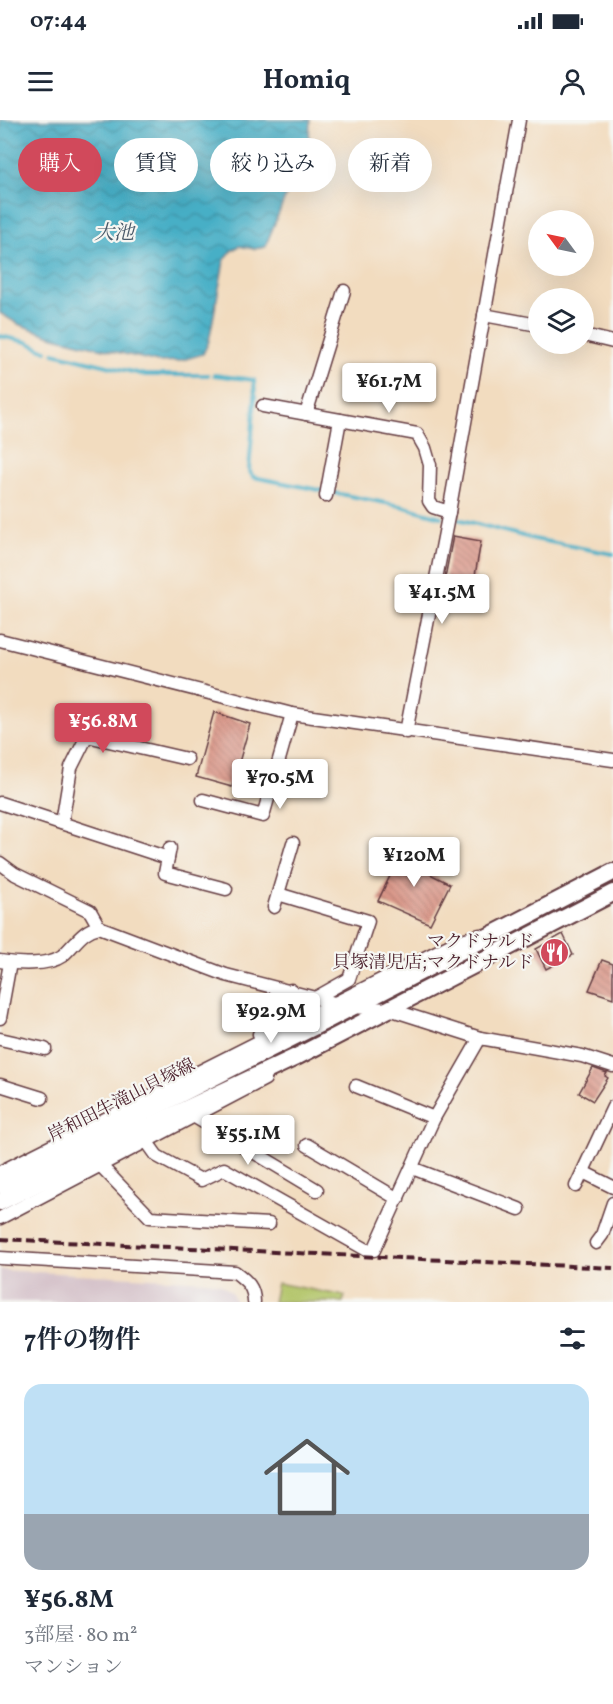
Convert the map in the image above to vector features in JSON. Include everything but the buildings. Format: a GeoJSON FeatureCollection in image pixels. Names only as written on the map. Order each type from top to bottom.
{"type":"FeatureCollection","features":[{"type":"Feature","properties":{"kind":"main road","name":"岸和田牛滝山貝塚線"},"geometry":{"type":"LineString","coordinates":[[0,1202],[67,1159],[342,1004],[497,931],[613,872]]}},
{"type":"Feature","properties":{"kind":"main road","name":"岸和田牛滝山貝塚線"},"geometry":{"type":"LineString","coordinates":[[0,1185],[67,1159],[362,1023],[613,893]]}},
{"type":"Feature","properties":{"kind":"street"},"geometry":{"type":"LineString","coordinates":[[406,732],[449,512],[519,120]]}},
{"type":"Feature","properties":{"kind":"street"},"geometry":{"type":"LineString","coordinates":[[306,414],[344,291]]}},
{"type":"Feature","properties":{"kind":"street"},"geometry":{"type":"LineString","coordinates":[[484,315],[528,323]]}},
{"type":"Feature","properties":{"kind":"street"},"geometry":{"type":"LineString","coordinates":[[594,337],[613,342]]}},
{"type":"Feature","properties":{"kind":"street"},"geometry":{"type":"LineString","coordinates":[[263,406],[417,434],[425,448],[430,465],[429,501],[433,507],[449,512]]}},
{"type":"Feature","properties":{"kind":"street"},"geometry":{"type":"LineString","coordinates":[[327,492],[340,420]]}},
{"type":"Feature","properties":{"kind":"street"},"geometry":{"type":"LineString","coordinates":[[0,641],[292,714],[613,760]]}},
{"type":"Feature","properties":{"kind":"street"},"geometry":{"type":"LineString","coordinates":[[203,800],[263,816],[292,714]]}},
{"type":"Feature","properties":{"kind":"street"},"geometry":{"type":"LineString","coordinates":[[62,824],[71,768],[87,736],[188,759]]}},
{"type":"Feature","properties":{"kind":"street"},"geometry":{"type":"LineString","coordinates":[[0,803],[62,824],[169,853],[165,873],[226,889]]}},
{"type":"Feature","properties":{"kind":"street"},"geometry":{"type":"LineString","coordinates":[[274,907],[293,843]]}},
{"type":"Feature","properties":{"kind":"street"},"geometry":{"type":"LineString","coordinates":[[0,863],[15,874],[90,911],[99,927]]}},
{"type":"Feature","properties":{"kind":"street"},"geometry":{"type":"LineString","coordinates":[[278,894],[368,921],[348,979],[317,997]]}},
{"type":"Feature","properties":{"kind":"street"},"geometry":{"type":"LineString","coordinates":[[0,1018],[5,962],[59,958],[90,928],[99,927],[226,975],[342,1004],[389,1009],[480,1038],[582,1056],[613,1066]]}},
{"type":"Feature","properties":{"kind":"street"},"geometry":{"type":"LineString","coordinates":[[214,1065],[236,1046],[271,1027],[281,1000],[291,990]]}},
{"type":"Feature","properties":{"kind":"street"},"geometry":{"type":"LineString","coordinates":[[0,1172],[342,1004]]}},
{"type":"Feature","properties":{"kind":"street"},"geometry":{"type":"LineString","coordinates":[[0,1218],[195,1117],[362,1023]]}},
{"type":"Feature","properties":{"kind":"street"},"geometry":{"type":"LineString","coordinates":[[147,1142],[157,1155],[201,1180],[224,1169],[367,1250],[374,1250],[434,1118],[480,1038]]}},
{"type":"Feature","properties":{"kind":"street"},"geometry":{"type":"LineString","coordinates":[[0,1039],[45,1049]]}},
{"type":"Feature","properties":{"kind":"street"},"geometry":{"type":"LineString","coordinates":[[0,1085],[42,1098]]}},
{"type":"Feature","properties":{"kind":"street"},"geometry":{"type":"LineString","coordinates":[[356,1086],[434,1118]]}},
{"type":"Feature","properties":{"kind":"street"},"geometry":{"type":"LineString","coordinates":[[576,1186],[613,1107]]}},
{"type":"Feature","properties":{"kind":"street"},"geometry":{"type":"LineString","coordinates":[[195,1117],[317,1190]]}},
{"type":"Feature","properties":{"kind":"street"},"geometry":{"type":"LineString","coordinates":[[307,1145],[398,1199]]}},
{"type":"Feature","properties":{"kind":"street"},"geometry":{"type":"LineString","coordinates":[[101,1166],[150,1217],[268,1224]]}},
{"type":"Feature","properties":{"kind":"street"},"geometry":{"type":"LineString","coordinates":[[412,1168],[519,1209]]}},
{"type":"Feature","properties":{"kind":"street"},"geometry":{"type":"LineString","coordinates":[[583,1172],[613,1187]]}},
{"type":"Feature","properties":{"kind":"street"},"geometry":{"type":"LineString","coordinates":[[604,1237],[613,1203]]}},
{"type":"Feature","properties":{"kind":"street"},"geometry":{"type":"LineString","coordinates":[[0,1258],[235,1272],[248,1281],[254,1293],[254,1302]]}},
{"type":"Feature","properties":{"kind":"shaded area"},"geometry":{"type":"Polygon","coordinates":[[[0,1270],[207,1281],[221,1284],[231,1292],[236,1302],[0,1302],[0,1270]]]}},
{"type":"Feature","properties":{"kind":"green space"},"geometry":{"type":"Polygon","coordinates":[[[277,1283],[345,1296],[343,1302],[273,1302],[277,1283]]]}},
{"type":"Feature","properties":{"kind":"water","name":"大池"},"geometry":{"type":"Polygon","coordinates":[[[0,120],[310,120],[309,138],[210,138],[210,192],[287,192],[265,247],[254,249],[239,246],[231,251],[224,261],[209,341],[203,354],[179,361],[158,362],[54,337],[18,324],[0,313],[0,120]]]}},
{"type":"Feature","properties":{"kind":"waterway"},"geometry":{"type":"LineString","coordinates":[[0,336],[27,342],[46,351]]}},
{"type":"Feature","properties":{"kind":"waterway"},"geometry":{"type":"LineString","coordinates":[[54,353],[145,375],[208,375]]}},
{"type":"Feature","properties":{"kind":"waterway"},"geometry":{"type":"LineString","coordinates":[[214,375],[254,380],[255,397],[249,470],[253,477],[401,506],[441,517]]}},
{"type":"Feature","properties":{"kind":"waterway"},"geometry":{"type":"LineString","coordinates":[[458,519],[534,539],[613,554]]}},
{"type":"Feature","properties":{"kind":"railway"},"geometry":{"type":"LineString","coordinates":[[0,1239],[613,1268]]}},
{"type":"Feature","properties":{"kind":"place","name":"マクドナルド 貝塚清児店;マクドナルド"},"geometry":{"type":"Point","coordinates":[555,952]}}]}
